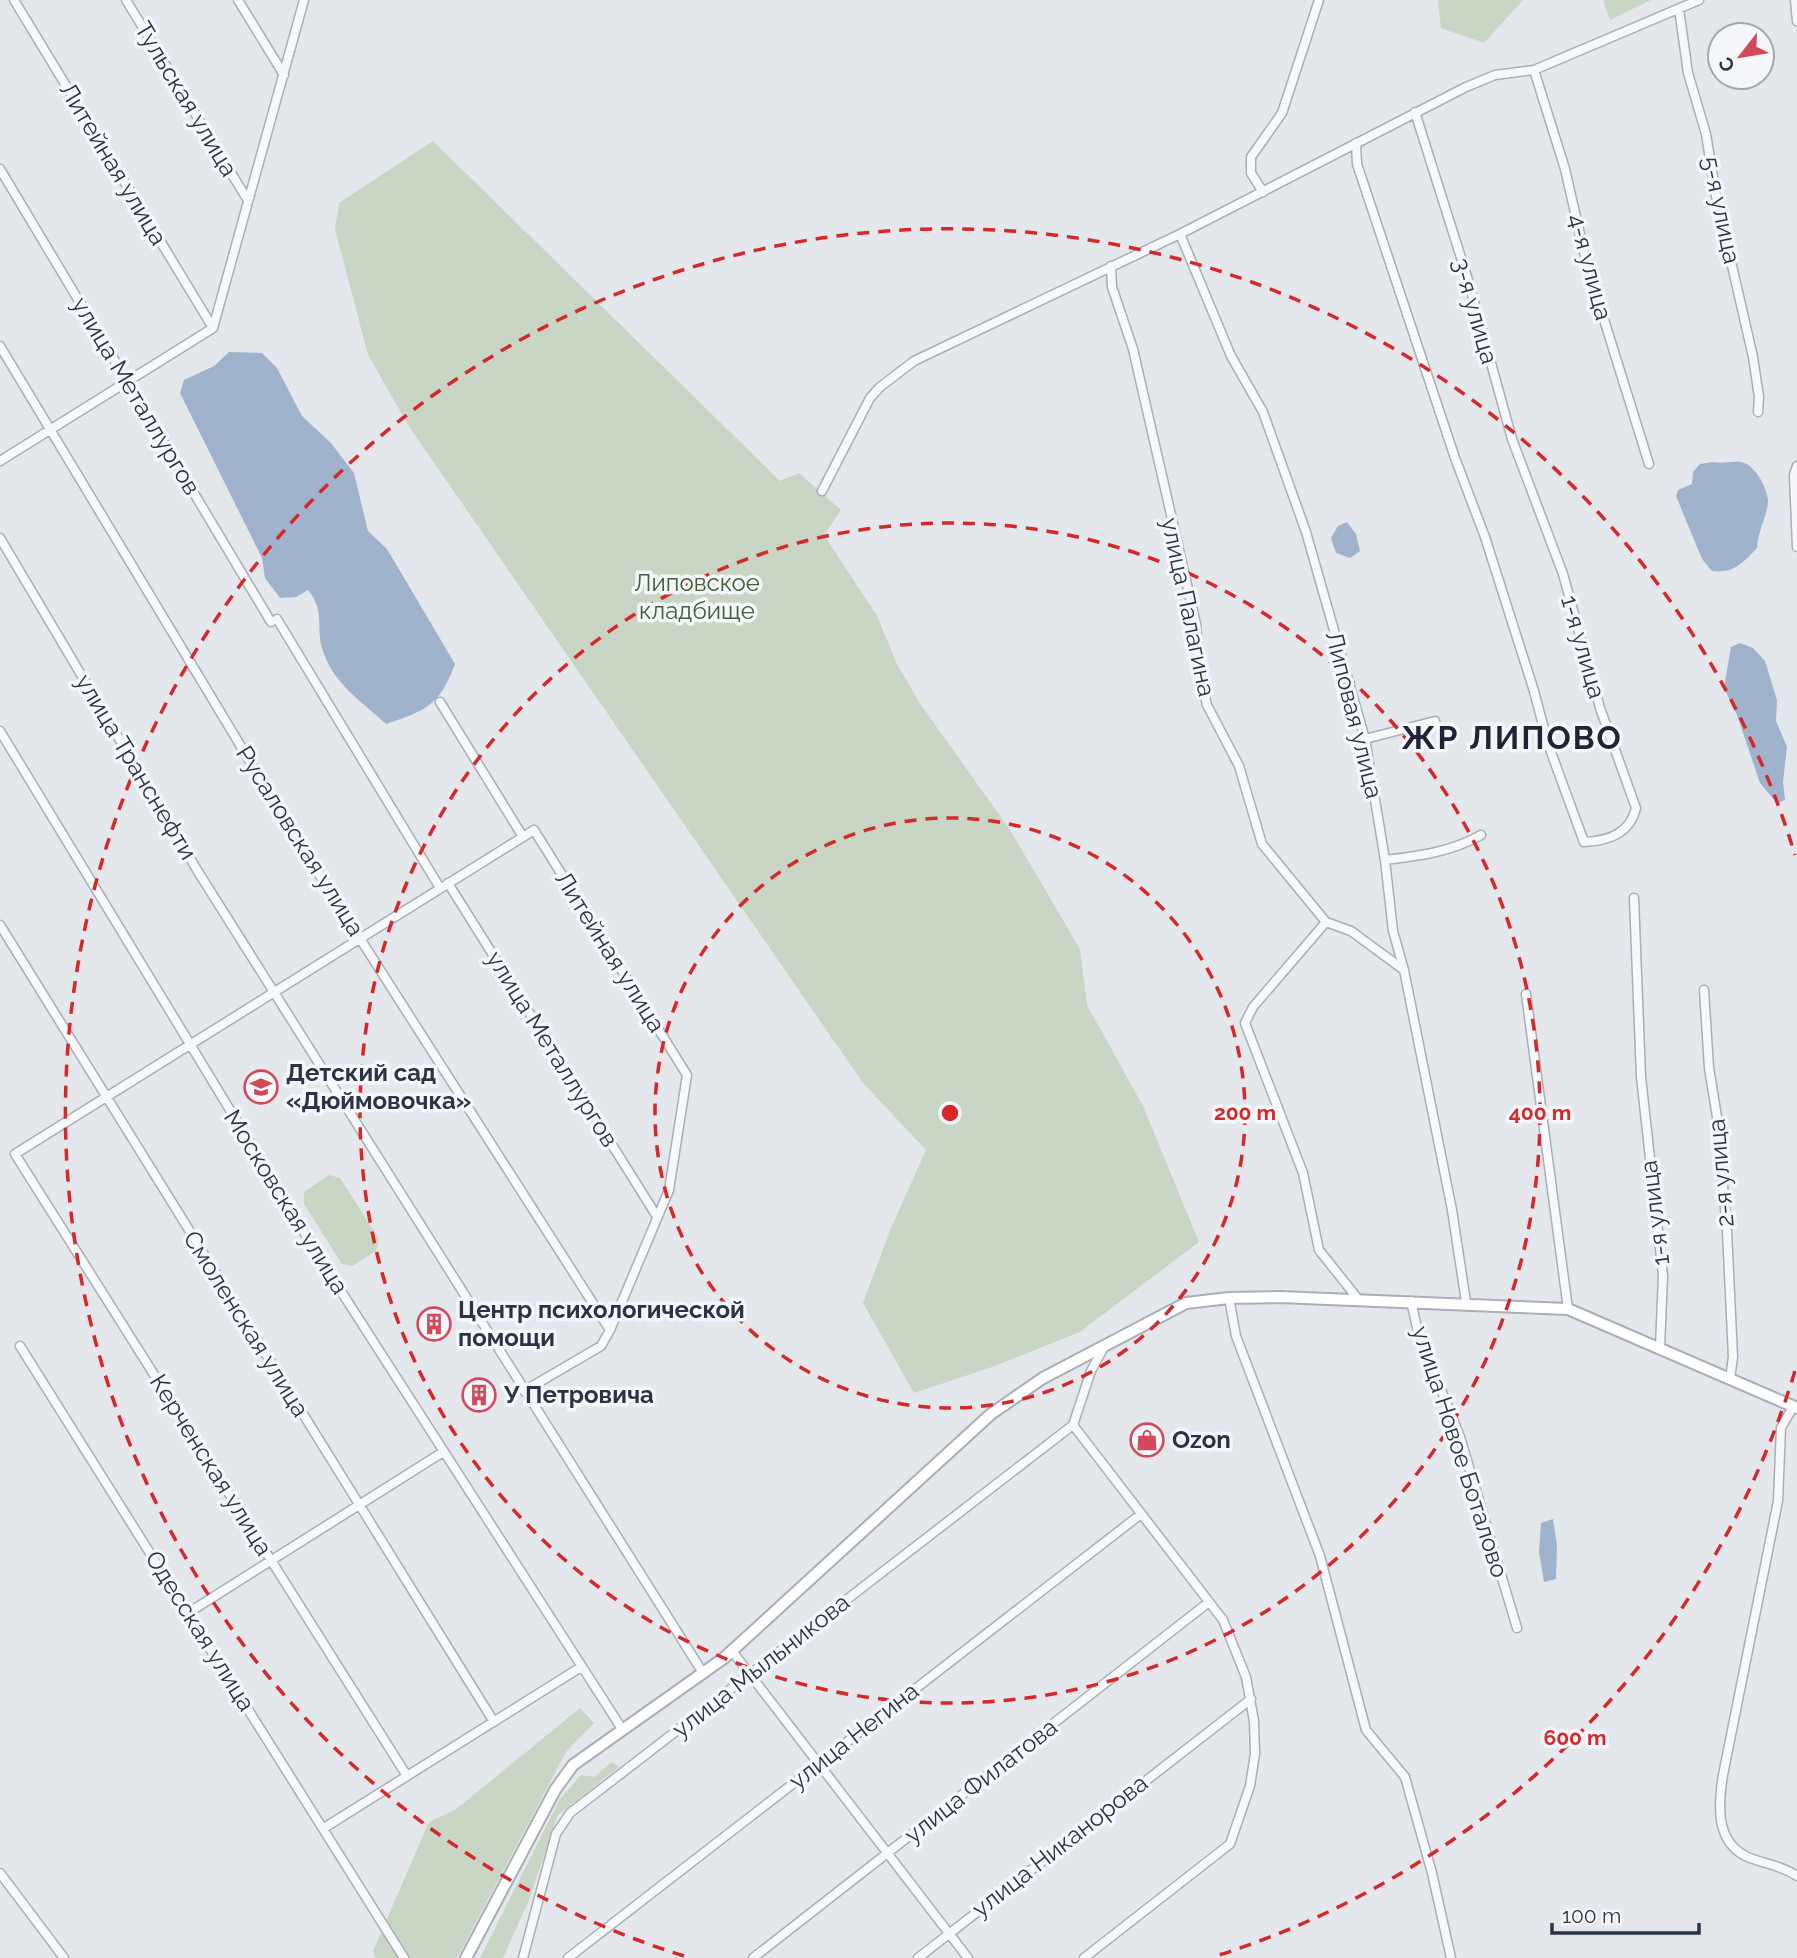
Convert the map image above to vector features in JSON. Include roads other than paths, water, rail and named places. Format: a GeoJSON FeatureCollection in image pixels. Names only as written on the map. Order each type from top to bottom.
{"type":"FeatureCollection","features":[{"type":"Feature","properties":{"kind":"street","name":"Литейная улица"},"geometry":{"type":"LineString","coordinates":[[14,0],[213,328]]}},
{"type":"Feature","properties":{"kind":"street","name":"Тульская улица"},"geometry":{"type":"LineString","coordinates":[[126,0],[247,199]]}},
{"type":"Feature","properties":{"kind":"street"},"geometry":{"type":"LineString","coordinates":[[238,0],[284,75]]}},
{"type":"Feature","properties":{"kind":"street"},"geometry":{"type":"LineString","coordinates":[[0,461],[213,328],[304,0]]}},
{"type":"Feature","properties":{"kind":"street"},"geometry":{"type":"LineString","coordinates":[[1263,192],[1251,173],[1251,157],[1282,113],[1319,0]]}},
{"type":"Feature","properties":{"kind":"street"},"geometry":{"type":"LineString","coordinates":[[822,491],[862,411],[880,387],[898,371],[930,353],[1180,234],[1415,112],[1494,75],[1534,70],[1699,0]]}},
{"type":"Feature","properties":{"kind":"street"},"geometry":{"type":"LineString","coordinates":[[1795,0],[1797,21]]}},
{"type":"Feature","properties":{"kind":"street","name":"5-я улица"},"geometry":{"type":"LineString","coordinates":[[1679,9],[1688,73],[1706,134],[1716,196],[1753,357],[1758,412]]}},
{"type":"Feature","properties":{"kind":"street","name":"4-я улица"},"geometry":{"type":"LineString","coordinates":[[1534,70],[1565,169],[1587,265],[1648,464]]}},
{"type":"Feature","properties":{"kind":"street","name":"3-я улица"},"geometry":{"type":"LineString","coordinates":[[1415,112],[1468,280],[1500,399],[1537,509]]}},
{"type":"Feature","properties":{"kind":"street","name":"1-я улица"},"geometry":{"type":"LineString","coordinates":[[1356,143],[1357,164],[1534,691],[1548,744],[1584,842],[1611,839],[1629,825],[1636,808],[1600,708],[1563,574],[1537,509]]}},
{"type":"Feature","properties":{"kind":"street","name":"улица Металлургов"},"geometry":{"type":"LineString","coordinates":[[0,169],[274,621],[656,1216]]}},
{"type":"Feature","properties":{"kind":"street","name":"Липовая улица"},"geometry":{"type":"LineString","coordinates":[[1180,234],[1231,356],[1268,425],[1310,545],[1365,740],[1385,860],[1393,931],[1404,970],[1452,1210],[1466,1302]]}},
{"type":"Feature","properties":{"kind":"street","name":"улица Палагина"},"geometry":{"type":"LineString","coordinates":[[1111,266],[1112,287],[1133,349],[1196,624],[1200,675],[1207,705],[1240,766],[1262,844],[1326,922],[1350,931],[1404,970]]}},
{"type":"Feature","properties":{"kind":"street","name":"Русаловская улица"},"geometry":{"type":"LineString","coordinates":[[0,346],[236,740],[610,1330]]}},
{"type":"Feature","properties":{"kind":"street"},"geometry":{"type":"LineString","coordinates":[[1797,466],[1794,475],[1797,547]]}},
{"type":"Feature","properties":{"kind":"street","name":"улица Транснефти"},"geometry":{"type":"LineString","coordinates":[[0,538],[274,994],[703,1673]]}},
{"type":"Feature","properties":{"kind":"street"},"geometry":{"type":"LineString","coordinates":[[105,1098],[523,837],[440,702]]}},
{"type":"Feature","properties":{"kind":"street"},"geometry":{"type":"LineString","coordinates":[[1365,740],[1435,721]]}},
{"type":"Feature","properties":{"kind":"street","name":"Московская улица"},"geometry":{"type":"LineString","coordinates":[[0,731],[321,1260],[622,1728]]}},
{"type":"Feature","properties":{"kind":"street","name":"Литейная улица"},"geometry":{"type":"LineString","coordinates":[[523,837],[534,830],[687,1075],[669,1190],[656,1216]]}},
{"type":"Feature","properties":{"kind":"street"},"geometry":{"type":"LineString","coordinates":[[1385,860],[1426,856],[1467,843],[1481,835]]}},
{"type":"Feature","properties":{"kind":"street","name":"1-я улица"},"geometry":{"type":"LineString","coordinates":[[1634,898],[1641,1077],[1662,1276],[1663,1318],[1660,1347]]}},
{"type":"Feature","properties":{"kind":"street"},"geometry":{"type":"LineString","coordinates":[[1326,922],[1253,1007],[1245,1023],[1303,1173],[1319,1250],[1358,1299]]}},
{"type":"Feature","properties":{"kind":"street","name":"Смоленская улица"},"geometry":{"type":"LineString","coordinates":[[0,925],[494,1721]]}},
{"type":"Feature","properties":{"kind":"street","name":"2-я улица"},"geometry":{"type":"LineString","coordinates":[[1704,990],[1709,1068],[1717,1117],[1727,1231],[1733,1357],[1730,1379]]}},
{"type":"Feature","properties":{"kind":"street"},"geometry":{"type":"LineString","coordinates":[[1527,994],[1568,1309]]}},
{"type":"Feature","properties":{"kind":"street","name":"Керченская улица"},"geometry":{"type":"LineString","coordinates":[[105,1098],[15,1154],[407,1776]]}},
{"type":"Feature","properties":{"kind":"street"},"geometry":{"type":"LineString","coordinates":[[524,1391],[601,1346],[656,1216]]}},
{"type":"Feature","properties":{"kind":"street"},"geometry":{"type":"LineString","coordinates":[[1229,1298],[1232,1319],[1304,1510],[1331,1591],[1366,1730],[1405,1777],[1432,1873],[1451,1958]]}},
{"type":"Feature","properties":{"kind":"street"},"geometry":{"type":"LineString","coordinates":[[467,1958],[563,1778],[584,1755],[732,1651],[964,1437],[1020,1393],[1176,1307],[1229,1298],[1466,1302],[1568,1309],[1795,1407],[1781,1428],[1778,1501],[1723,1775],[1720,1814],[1724,1834],[1733,1849],[1797,1876]]}},
{"type":"Feature","properties":{"kind":"street","name":"улица Новое Боталово"},"geometry":{"type":"LineString","coordinates":[[1411,1301],[1418,1332],[1460,1437],[1517,1628]]}},
{"type":"Feature","properties":{"kind":"street"},"geometry":{"type":"LineString","coordinates":[[1084,1958],[1230,1844],[1238,1827],[1254,1768],[1251,1699],[1236,1645],[1209,1602],[1073,1425],[1091,1371],[1106,1344]]}},
{"type":"Feature","properties":{"kind":"street","name":"Одесская улица"},"geometry":{"type":"LineString","coordinates":[[20,1346],[404,1958]]}},
{"type":"Feature","properties":{"kind":"street"},"geometry":{"type":"LineString","coordinates":[[1081,1358],[1091,1371]]}},
{"type":"Feature","properties":{"kind":"street","name":"улица Мыльникова"},"geometry":{"type":"LineString","coordinates":[[523,1958],[556,1834],[564,1819],[1073,1425]]}},
{"type":"Feature","properties":{"kind":"street"},"geometry":{"type":"LineString","coordinates":[[188,1613],[360,1507],[443,1452]]}},
{"type":"Feature","properties":{"kind":"street","name":"улица Негина"},"geometry":{"type":"LineString","coordinates":[[568,1958],[1141,1514]]}},
{"type":"Feature","properties":{"kind":"street","name":"улица Филатова"},"geometry":{"type":"LineString","coordinates":[[753,1958],[1209,1602]]}},
{"type":"Feature","properties":{"kind":"street"},"geometry":{"type":"LineString","coordinates":[[732,1651],[968,1958]]}},
{"type":"Feature","properties":{"kind":"street"},"geometry":{"type":"LineString","coordinates":[[324,1828],[581,1667]]}},
{"type":"Feature","properties":{"kind":"street","name":"улица Никанорова"},"geometry":{"type":"LineString","coordinates":[[918,1958],[1251,1699]]}},
{"type":"Feature","properties":{"kind":"street"},"geometry":{"type":"LineString","coordinates":[[0,1873],[64,1958]]}},
{"type":"Feature","properties":{"kind":"water"},"geometry":{"type":"Polygon","coordinates":[[[229,352],[262,353],[277,368],[302,416],[331,443],[354,473],[368,531],[387,549],[455,664],[437,698],[422,710],[386,724],[348,691],[333,671],[320,640],[317,605],[308,590],[296,597],[280,598],[265,578],[262,558],[180,393],[184,380],[214,366],[229,352]]]}},
{"type":"Feature","properties":{"kind":"water"},"geometry":{"type":"Polygon","coordinates":[[[1745,463],[1755,471],[1768,500],[1757,548],[1737,566],[1726,571],[1712,571],[1702,559],[1676,496],[1678,490],[1692,484],[1693,472],[1700,464],[1745,463]]]}},
{"type":"Feature","properties":{"kind":"water"},"geometry":{"type":"Polygon","coordinates":[[[1347,522],[1356,534],[1360,551],[1350,558],[1336,553],[1331,538],[1338,526],[1347,522]]]}},
{"type":"Feature","properties":{"kind":"water"},"geometry":{"type":"Polygon","coordinates":[[[1740,643],[1753,648],[1765,661],[1777,700],[1776,721],[1787,747],[1783,782],[1785,800],[1777,803],[1760,783],[1737,715],[1724,688],[1731,647],[1740,643]]]}},
{"type":"Feature","properties":{"kind":"water"},"geometry":{"type":"Polygon","coordinates":[[[1553,1519],[1557,1545],[1556,1579],[1544,1582],[1539,1552],[1541,1523],[1553,1519]]]}},
{"type":"Feature","properties":{"kind":"place","name":"Детский сад «Дюймовочка»"},"geometry":{"type":"Point","coordinates":[261,1087]}},
{"type":"Feature","properties":{"kind":"place","name":"Центр психологической помощи"},"geometry":{"type":"Point","coordinates":[434,1324]}},
{"type":"Feature","properties":{"kind":"place","name":"У Петровича"},"geometry":{"type":"Point","coordinates":[479,1395]}},
{"type":"Feature","properties":{"kind":"place","name":"Ozon"},"geometry":{"type":"Point","coordinates":[1147,1440]}},
{"type":"Feature","properties":{"kind":"district","name":"ЖР ЛИПОВО"},"geometry":{"type":"Point","coordinates":[1512,738]}},
{"type":"Feature","properties":{"kind":"park label","name":"Липовское кладбище"},"geometry":{"type":"Point","coordinates":[697,597]}}]}
